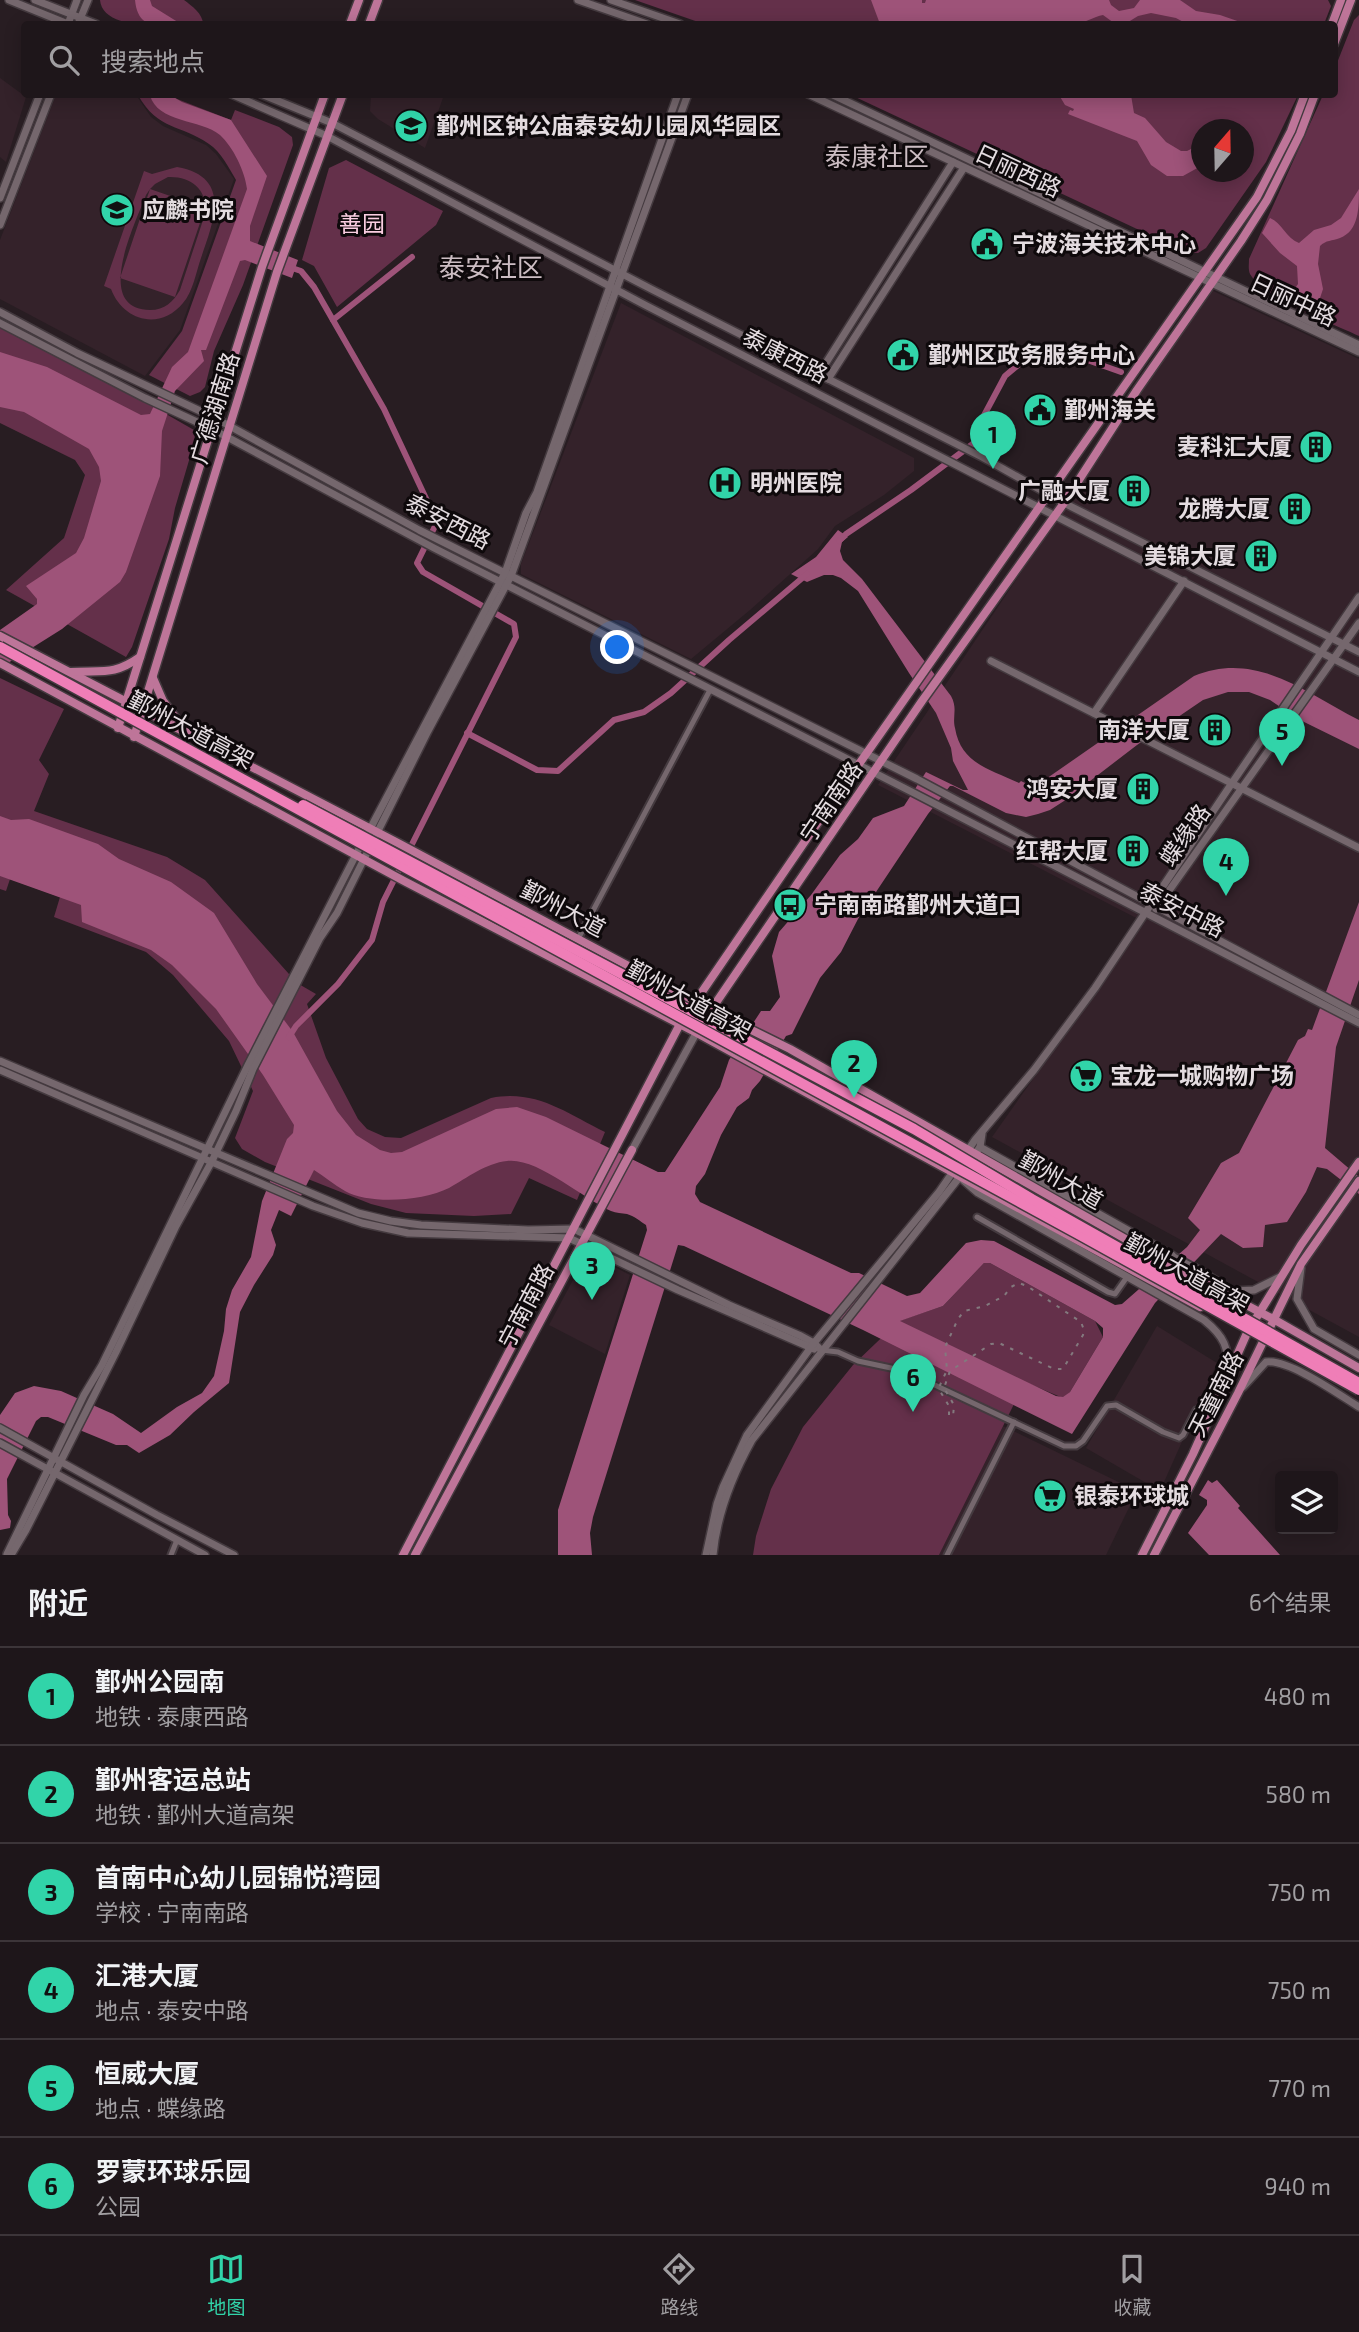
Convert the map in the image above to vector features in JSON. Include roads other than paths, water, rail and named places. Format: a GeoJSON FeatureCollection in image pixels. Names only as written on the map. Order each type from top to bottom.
{"type":"FeatureCollection","features":[{"type":"Feature","properties":{"kind":"highway","name":"鄞州大道高架"},"geometry":{"type":"LineString","coordinates":[[0,638],[38,664],[914,1129],[1032,1199],[1359,1382]]}},
{"type":"Feature","properties":{"kind":"highway","name":"鄞州大道高架"},"geometry":{"type":"LineString","coordinates":[[0,647],[1070,1230],[1359,1393]]}},
{"type":"Feature","properties":{"kind":"main road"},"geometry":{"type":"LineString","coordinates":[[351,21],[359,0]]}},
{"type":"Feature","properties":{"kind":"main road"},"geometry":{"type":"LineString","coordinates":[[370,21],[378,0]]}},
{"type":"Feature","properties":{"kind":"main road"},"geometry":{"type":"LineString","coordinates":[[1333,21],[1341,0]]}},
{"type":"Feature","properties":{"kind":"main road"},"geometry":{"type":"LineString","coordinates":[[1338,36],[1351,0]]}},
{"type":"Feature","properties":{"kind":"main road","name":"广德湖南路"},"geometry":{"type":"LineString","coordinates":[[118,728],[262,267],[323,98]]}},
{"type":"Feature","properties":{"kind":"main road","name":"广德湖南路"},"geometry":{"type":"LineString","coordinates":[[134,737],[277,272],[341,98]]}},
{"type":"Feature","properties":{"kind":"main road","name":"宁南南路"},"geometry":{"type":"LineString","coordinates":[[403,1555],[680,1024],[1257,197],[1303,98]]}},
{"type":"Feature","properties":{"kind":"main road","name":"宁南南路"},"geometry":{"type":"LineString","coordinates":[[710,1010],[922,701],[1064,503],[1137,390],[1241,241],[1267,200],[1300,134],[1314,98]]}},
{"type":"Feature","properties":{"kind":"main road","name":"鄞州大道"},"geometry":{"type":"LineString","coordinates":[[0,638],[374,830],[710,1010],[790,1049],[1169,1258],[1359,1368]]}},
{"type":"Feature","properties":{"kind":"main road"},"geometry":{"type":"LineString","coordinates":[[68,672],[125,668],[140,657]]}},
{"type":"Feature","properties":{"kind":"main road","name":"鄞州大道"},"geometry":{"type":"LineString","coordinates":[[0,663],[404,881],[695,1032],[1144,1281],[1175,1294],[1359,1393]]}},
{"type":"Feature","properties":{"kind":"main road"},"geometry":{"type":"LineString","coordinates":[[153,678],[163,701],[187,734]]}},
{"type":"Feature","properties":{"kind":"main road","name":"宁南南路"},"geometry":{"type":"LineString","coordinates":[[415,1555],[632,1150]]}},
{"type":"Feature","properties":{"kind":"main road"},"geometry":{"type":"LineString","coordinates":[[1142,1555],[1198,1445],[1247,1332],[1301,1245],[1359,1162]]}},
{"type":"Feature","properties":{"kind":"main road","name":"天童南路"},"geometry":{"type":"LineString","coordinates":[[1154,1555],[1301,1264],[1359,1181]]}},
{"type":"Feature","properties":{"kind":"street"},"geometry":{"type":"LineString","coordinates":[[9,0],[61,21]]}},
{"type":"Feature","properties":{"kind":"street"},"geometry":{"type":"LineString","coordinates":[[35,0],[72,15],[79,21],[88,0]]}},
{"type":"Feature","properties":{"kind":"street"},"geometry":{"type":"LineString","coordinates":[[69,21],[78,0]]}},
{"type":"Feature","properties":{"kind":"street"},"geometry":{"type":"LineString","coordinates":[[578,0],[638,21]]}},
{"type":"Feature","properties":{"kind":"street"},"geometry":{"type":"LineString","coordinates":[[611,0],[671,21]]}},
{"type":"Feature","properties":{"kind":"street"},"geometry":{"type":"LineString","coordinates":[[0,198],[38,98]]}},
{"type":"Feature","properties":{"kind":"street"},"geometry":{"type":"LineString","coordinates":[[0,225],[49,98]]}},
{"type":"Feature","properties":{"kind":"street","name":"泰康西路"},"geometry":{"type":"LineString","coordinates":[[240,98],[327,136],[612,288],[1359,672]]}},
{"type":"Feature","properties":{"kind":"street","name":"泰康西路"},"geometry":{"type":"LineString","coordinates":[[271,98],[332,123],[982,457],[1064,503],[1359,652]]}},
{"type":"Feature","properties":{"kind":"street"},"geometry":{"type":"LineString","coordinates":[[618,272],[677,98]]}},
{"type":"Feature","properties":{"kind":"street"},"geometry":{"type":"LineString","coordinates":[[374,830],[508,574],[612,288],[686,98]]}},
{"type":"Feature","properties":{"kind":"street","name":"日丽西路"},"geometry":{"type":"LineString","coordinates":[[817,98],[1211,284]]}},
{"type":"Feature","properties":{"kind":"street","name":"日丽西路"},"geometry":{"type":"LineString","coordinates":[[839,98],[1216,276]]}},
{"type":"Feature","properties":{"kind":"street"},"geometry":{"type":"LineString","coordinates":[[819,374],[953,162]]}},
{"type":"Feature","properties":{"kind":"street"},"geometry":{"type":"LineString","coordinates":[[828,379],[964,169]]}},
{"type":"Feature","properties":{"kind":"street","name":"日丽中路"},"geometry":{"type":"LineString","coordinates":[[1216,276],[1359,345]]}},
{"type":"Feature","properties":{"kind":"street","name":"日丽中路"},"geometry":{"type":"LineString","coordinates":[[1211,284],[1359,352]]}},
{"type":"Feature","properties":{"kind":"street","name":"泰安西路"},"geometry":{"type":"LineString","coordinates":[[0,312],[77,354],[215,418],[419,530],[882,761]]}},
{"type":"Feature","properties":{"kind":"street","name":"泰安西路"},"geometry":{"type":"LineString","coordinates":[[0,323],[149,400],[212,429],[414,538],[874,773]]}},
{"type":"Feature","properties":{"kind":"street"},"geometry":{"type":"LineString","coordinates":[[1094,713],[1184,581]]}},
{"type":"Feature","properties":{"kind":"street"},"geometry":{"type":"LineString","coordinates":[[57,1460],[84,1395],[102,1365],[207,1148],[359,857],[488,621],[499,600],[503,584]]}},
{"type":"Feature","properties":{"kind":"street","name":"蝶缘路"},"geometry":{"type":"LineString","coordinates":[[1154,906],[1232,783],[1359,597]]}},
{"type":"Feature","properties":{"kind":"street","name":"蝶缘路"},"geometry":{"type":"LineString","coordinates":[[956,1176],[975,1150],[982,1135],[1095,988],[1359,623]]}},
{"type":"Feature","properties":{"kind":"street"},"geometry":{"type":"LineString","coordinates":[[991,660],[1359,848]]}},
{"type":"Feature","properties":{"kind":"street"},"geometry":{"type":"LineString","coordinates":[[578,939],[710,690]]}},
{"type":"Feature","properties":{"kind":"street","name":"泰安中路"},"geometry":{"type":"LineString","coordinates":[[882,761],[1154,906],[1325,1002]]}},
{"type":"Feature","properties":{"kind":"street","name":"泰安中路"},"geometry":{"type":"LineString","coordinates":[[874,773],[1146,915],[1325,1002],[1359,1023]]}},
{"type":"Feature","properties":{"kind":"street"},"geometry":{"type":"LineString","coordinates":[[8,1555],[116,1352],[176,1226],[212,1161],[253,1069],[320,938],[337,913],[359,857]]}},
{"type":"Feature","properties":{"kind":"street","name":"宁南南路"},"geometry":{"type":"LineString","coordinates":[[632,1150],[695,1032],[710,1010]]}},
{"type":"Feature","properties":{"kind":"street","name":"泰安中路"},"geometry":{"type":"LineString","coordinates":[[1348,1014],[1359,1015]]}},
{"type":"Feature","properties":{"kind":"street"},"geometry":{"type":"LineString","coordinates":[[0,1061],[358,1213],[391,1221],[587,1234],[812,1346]]}},
{"type":"Feature","properties":{"kind":"street"},"geometry":{"type":"LineString","coordinates":[[0,1070],[313,1206],[362,1223],[408,1233],[572,1233]]}},
{"type":"Feature","properties":{"kind":"street"},"geometry":{"type":"LineString","coordinates":[[956,1176],[978,1193],[1127,1277],[1144,1281],[1216,1329],[1225,1341],[1227,1350],[1229,1374],[1224,1385]]}},
{"type":"Feature","properties":{"kind":"street"},"geometry":{"type":"LineString","coordinates":[[713,1555],[723,1502],[752,1440],[880,1279],[956,1176]]}},
{"type":"Feature","properties":{"kind":"street"},"geometry":{"type":"LineString","coordinates":[[706,1555],[717,1504],[738,1452],[755,1425],[812,1346],[956,1176]]}},
{"type":"Feature","properties":{"kind":"street"},"geometry":{"type":"LineString","coordinates":[[977,1217],[1108,1292],[1115,1294],[1127,1277]]}},
{"type":"Feature","properties":{"kind":"street"},"geometry":{"type":"LineString","coordinates":[[572,1233],[581,1245],[658,1280],[821,1350],[838,1352],[858,1361],[905,1371],[1065,1446],[1076,1446],[1083,1441],[1107,1406],[1116,1405],[1179,1438],[1196,1410],[1204,1409],[1224,1368],[1227,1350]]}},
{"type":"Feature","properties":{"kind":"street"},"geometry":{"type":"LineString","coordinates":[[1301,1264],[1297,1299],[1314,1329],[1359,1355]]}},
{"type":"Feature","properties":{"kind":"street"},"geometry":{"type":"LineString","coordinates":[[1192,1271],[1233,1291],[1254,1290],[1274,1282],[1286,1272]]}},
{"type":"Feature","properties":{"kind":"street"},"geometry":{"type":"LineString","coordinates":[[1238,1393],[1266,1362],[1275,1361],[1289,1366],[1359,1407]]}},
{"type":"Feature","properties":{"kind":"street"},"geometry":{"type":"LineString","coordinates":[[947,1555],[1014,1422]]}},
{"type":"Feature","properties":{"kind":"street"},"geometry":{"type":"LineString","coordinates":[[0,1428],[234,1555]]}},
{"type":"Feature","properties":{"kind":"street"},"geometry":{"type":"LineString","coordinates":[[0,1443],[205,1555]]}},
{"type":"Feature","properties":{"kind":"street"},"geometry":{"type":"LineString","coordinates":[[171,1555],[177,1540]]}},
{"type":"Feature","properties":{"kind":"waterway"},"geometry":{"type":"LineString","coordinates":[[333,320],[412,257]]}},
{"type":"Feature","properties":{"kind":"waterway"},"geometry":{"type":"LineString","coordinates":[[289,267],[301,271],[314,287],[384,409],[430,507],[439,518],[417,563],[423,572],[514,624],[516,637],[383,902],[372,940],[338,984],[296,1026],[289,1037]]}},
{"type":"Feature","properties":{"kind":"waterway"},"geometry":{"type":"LineString","coordinates":[[839,541],[978,440],[981,421],[1005,376],[1037,349],[1059,350],[1121,372]]}},
{"type":"Feature","properties":{"kind":"waterway"},"geometry":{"type":"LineString","coordinates":[[467,733],[537,770],[558,771],[614,720],[644,712],[671,693],[807,574]]}},
{"type":"Feature","properties":{"kind":"railway"},"geometry":{"type":"LineString","coordinates":[[949,1415],[949,1406],[940,1391],[947,1370],[945,1347],[964,1311],[985,1306],[1004,1296],[1011,1287],[1019,1283],[1081,1322],[1083,1335],[1063,1369],[1054,1369],[999,1343],[991,1344],[950,1371],[944,1388],[954,1405],[953,1417]]}},
{"type":"Feature","properties":{"kind":"place","name":"鄞州区钟公庙泰安幼儿园风华园区"},"geometry":{"type":"Point","coordinates":[411,126]}},
{"type":"Feature","properties":{"kind":"place","name":"应麟书院"},"geometry":{"type":"Point","coordinates":[117,210]}},
{"type":"Feature","properties":{"kind":"place","name":"宁波海关技术中心"},"geometry":{"type":"Point","coordinates":[987,244]}},
{"type":"Feature","properties":{"kind":"place","name":"鄞州区政务服务中心"},"geometry":{"type":"Point","coordinates":[903,355]}},
{"type":"Feature","properties":{"kind":"place","name":"鄞州海关"},"geometry":{"type":"Point","coordinates":[1040,410]}},
{"type":"Feature","properties":{"kind":"place","name":"麦科汇大厦"},"geometry":{"type":"Point","coordinates":[1316,447]}},
{"type":"Feature","properties":{"kind":"place","name":"鄞州公园南"},"geometry":{"type":"Point","coordinates":[993,469]}},
{"type":"Feature","properties":{"kind":"place","name":"明州医院"},"geometry":{"type":"Point","coordinates":[725,483]}},
{"type":"Feature","properties":{"kind":"place","name":"广融大厦"},"geometry":{"type":"Point","coordinates":[1134,491]}},
{"type":"Feature","properties":{"kind":"place","name":"龙腾大厦"},"geometry":{"type":"Point","coordinates":[1295,509]}},
{"type":"Feature","properties":{"kind":"place","name":"美锦大厦"},"geometry":{"type":"Point","coordinates":[1261,556]}},
{"type":"Feature","properties":{"kind":"place","name":"南洋大厦"},"geometry":{"type":"Point","coordinates":[1215,730]}},
{"type":"Feature","properties":{"kind":"place","name":"恒威大厦"},"geometry":{"type":"Point","coordinates":[1282,766]}},
{"type":"Feature","properties":{"kind":"place","name":"鸿安大厦"},"geometry":{"type":"Point","coordinates":[1143,789]}},
{"type":"Feature","properties":{"kind":"place","name":"红帮大厦"},"geometry":{"type":"Point","coordinates":[1133,851]}},
{"type":"Feature","properties":{"kind":"place","name":"汇港大厦"},"geometry":{"type":"Point","coordinates":[1226,896]}},
{"type":"Feature","properties":{"kind":"place","name":"宁南南路鄞州大道口"},"geometry":{"type":"Point","coordinates":[790,905]}},
{"type":"Feature","properties":{"kind":"place","name":"宝龙一城购物广场"},"geometry":{"type":"Point","coordinates":[1086,1076]}},
{"type":"Feature","properties":{"kind":"place","name":"鄞州客运总站"},"geometry":{"type":"Point","coordinates":[854,1098]}},
{"type":"Feature","properties":{"kind":"place","name":"首南中心幼儿园锦悦湾园"},"geometry":{"type":"Point","coordinates":[592,1300]}},
{"type":"Feature","properties":{"kind":"place","name":"罗蒙环球乐园"},"geometry":{"type":"Point","coordinates":[913,1412]}},
{"type":"Feature","properties":{"kind":"place","name":"银泰环球城"},"geometry":{"type":"Point","coordinates":[1050,1496]}},
{"type":"Feature","properties":{"kind":"district","name":"泰康社区"},"geometry":{"type":"Point","coordinates":[877,157]}},
{"type":"Feature","properties":{"kind":"district","name":"泰安社区"},"geometry":{"type":"Point","coordinates":[491,268]}},
{"type":"Feature","properties":{"kind":"park label","name":"善园"},"geometry":{"type":"Point","coordinates":[362,224]}}]}
